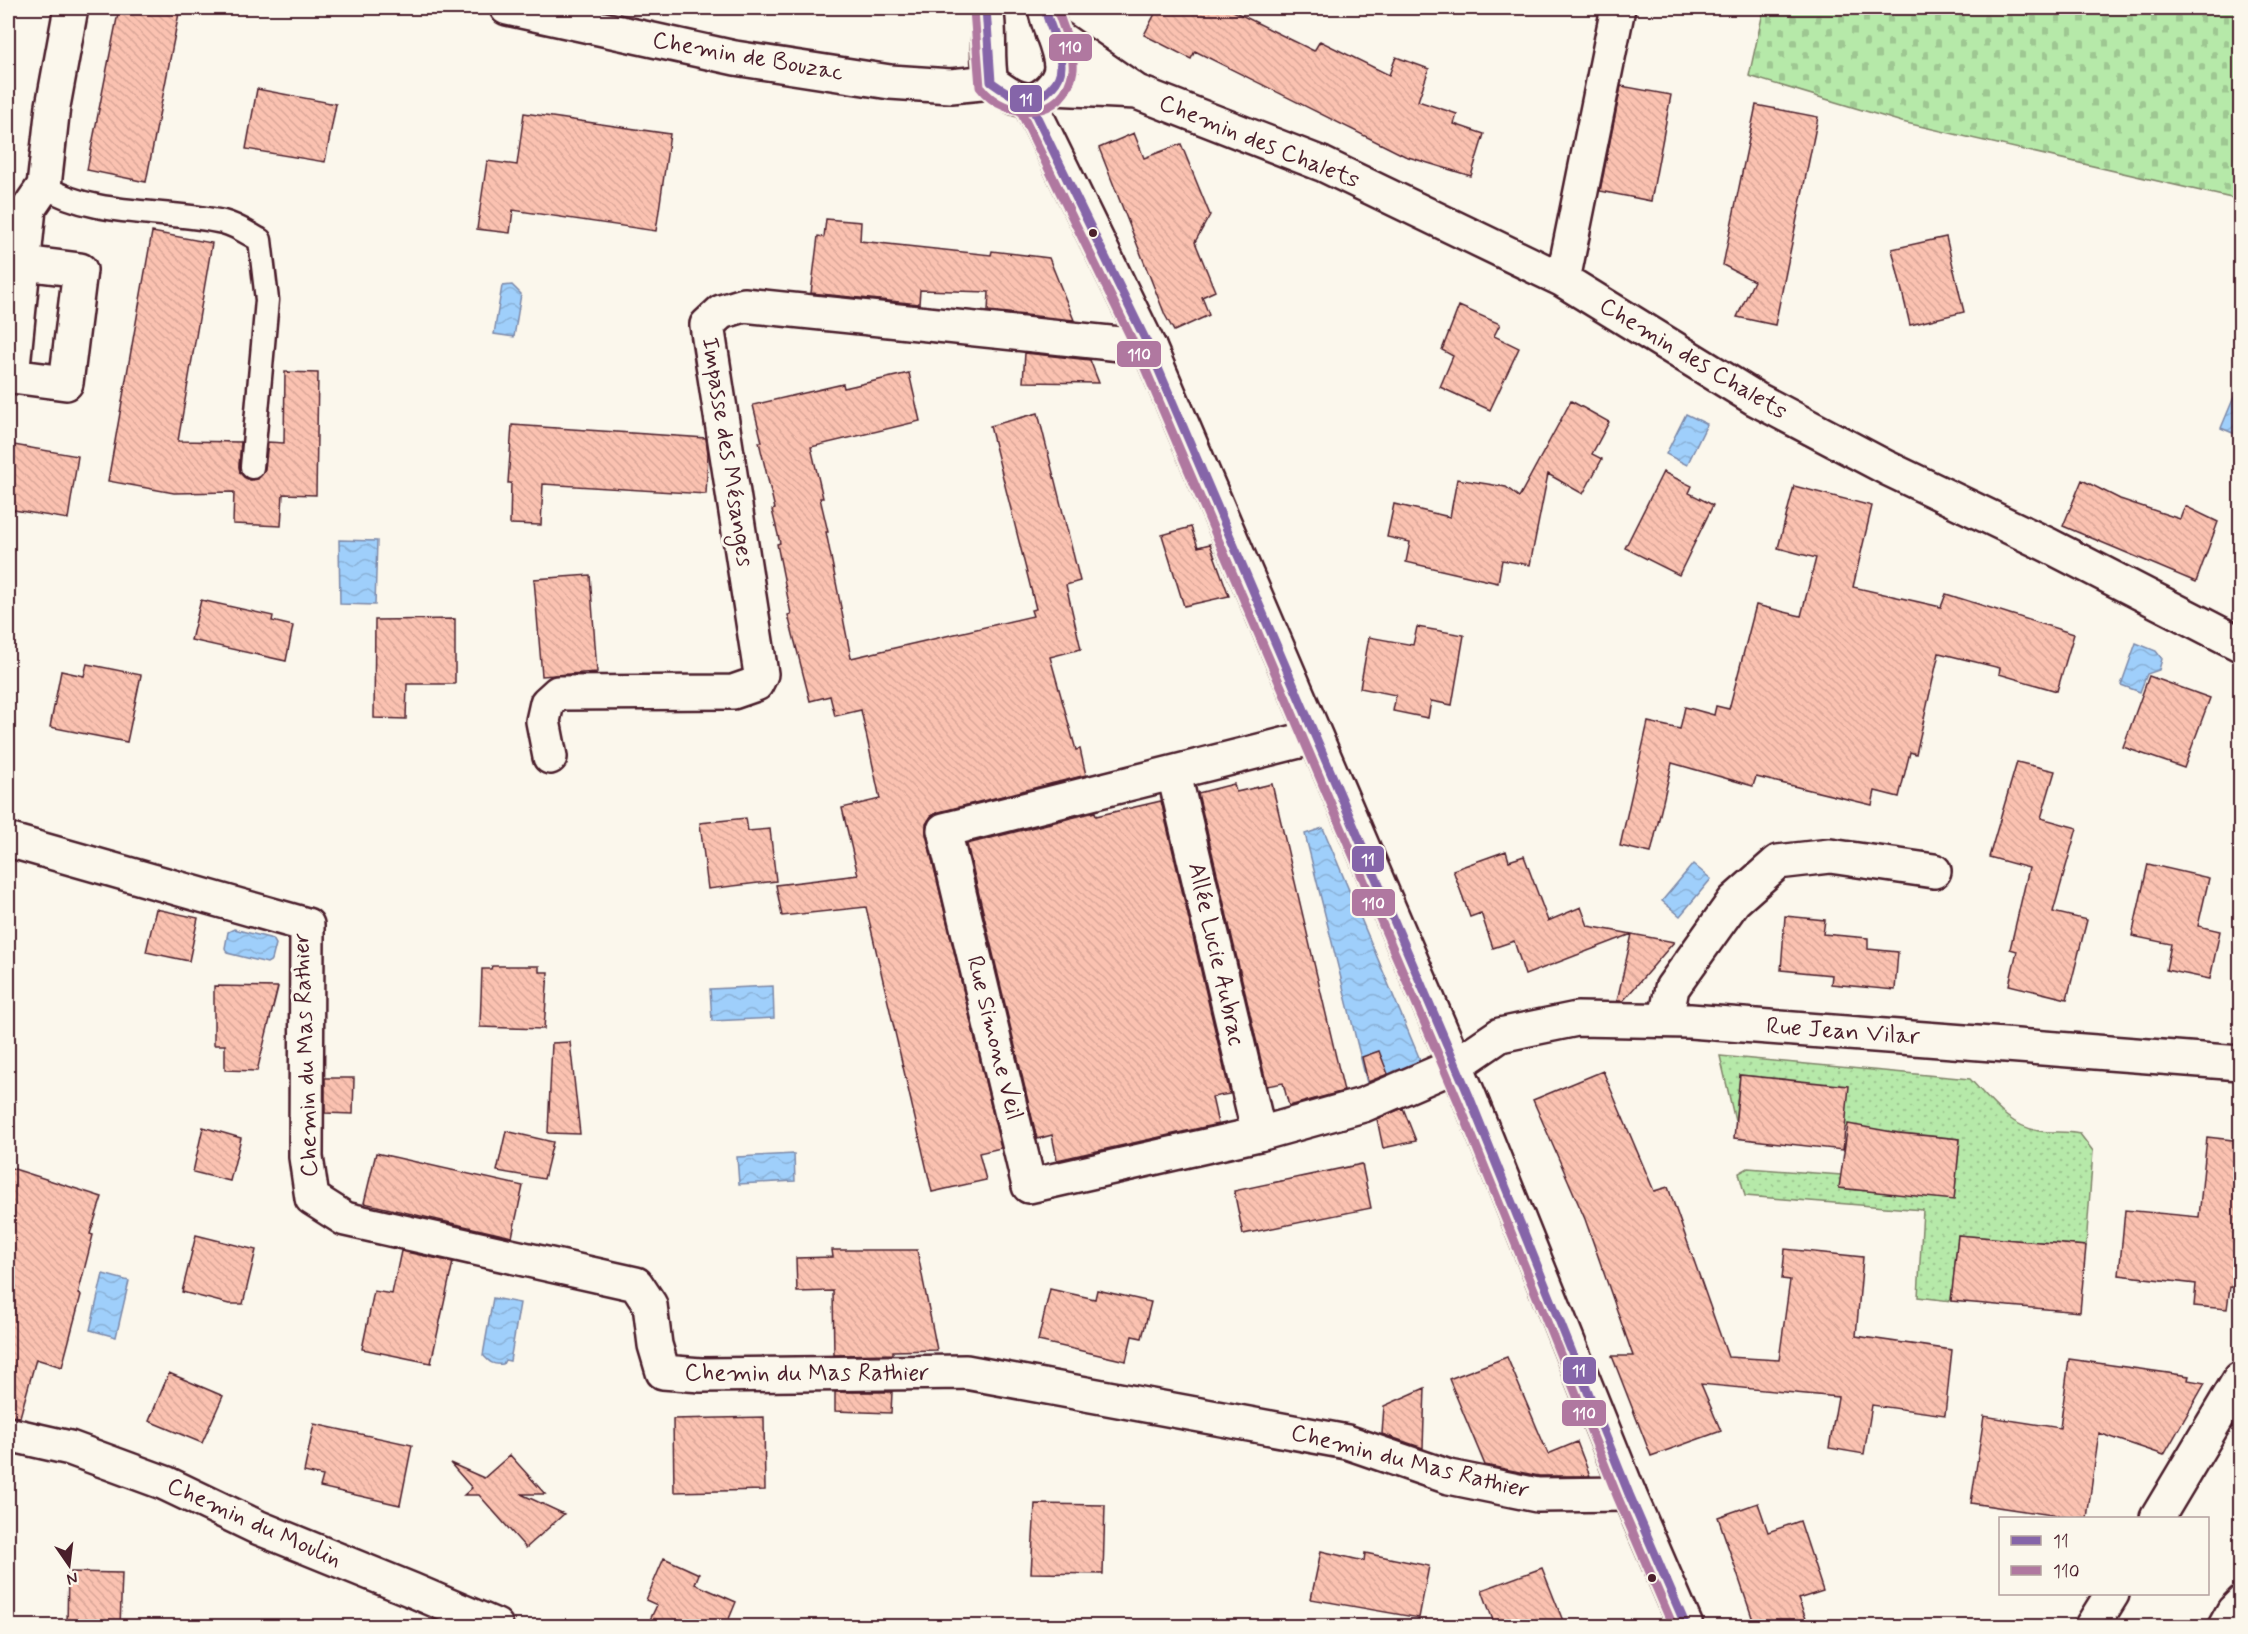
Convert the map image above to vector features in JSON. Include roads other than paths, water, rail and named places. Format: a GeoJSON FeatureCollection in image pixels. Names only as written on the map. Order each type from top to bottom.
{"type":"FeatureCollection","features":[{"type":"Feature","properties":{"kind":"street"},"geometry":{"type":"LineString","coordinates":[[24,263],[29,208],[44,186],[53,106],[71,8]]}},
{"type":"Feature","properties":{"kind":"street","name":"Chemin de Bouzac"},"geometry":{"type":"LineString","coordinates":[[507,8],[735,58],[879,81],[951,86],[991,82]]}},
{"type":"Feature","properties":{"kind":"street"},"geometry":{"type":"LineString","coordinates":[[986,8],[990,26],[987,62],[991,82],[1008,94],[1040,94],[1058,79],[1061,66],[1049,20]]}},
{"type":"Feature","properties":{"kind":"street"},"geometry":{"type":"LineString","coordinates":[[1563,280],[1618,8]]}},
{"type":"Feature","properties":{"kind":"street","name":"Chemin des Chalets"},"geometry":{"type":"LineString","coordinates":[[1049,20],[1137,92],[1322,164],[1563,280],[1756,399],[1887,468],[2048,545],[2241,644]]}},
{"type":"Feature","properties":{"kind":"street","name":"Chemin des Chalets"},"geometry":{"type":"LineString","coordinates":[[1040,94],[1137,92]]}},
{"type":"Feature","properties":{"kind":"street"},"geometry":{"type":"LineString","coordinates":[[1040,94],[1456,1065],[1629,1494],[1686,1626]]}},
{"type":"Feature","properties":{"kind":"street","name":"Impasse des Mésanges"},"geometry":{"type":"LineString","coordinates":[[550,757],[543,721],[547,703],[558,693],[733,692],[756,684],[761,674],[707,325],[721,312],[744,305],[1149,347]]}},
{"type":"Feature","properties":{"kind":"street","name":"Rue Simone Veil"},"geometry":{"type":"LineString","coordinates":[[1315,737],[944,830],[1029,1186],[1259,1134],[1363,1104],[1456,1065]]}},
{"type":"Feature","properties":{"kind":"street","name":"Allée Lucie Aubrac"},"geometry":{"type":"LineString","coordinates":[[1174,774],[1259,1134]]}},
{"type":"Feature","properties":{"kind":"street","name":"Chemin du Mas Rathier"},"geometry":{"type":"LineString","coordinates":[[8,840],[307,925],[306,1157],[312,1198],[345,1219],[636,1284],[650,1305],[655,1345],[663,1372],[701,1375],[966,1372],[1347,1442],[1449,1477],[1537,1495],[1629,1494]]}},
{"type":"Feature","properties":{"kind":"street"},"geometry":{"type":"LineString","coordinates":[[1666,1019],[1672,988],[1734,901],[1778,862],[1830,856],[1934,871]]}},
{"type":"Feature","properties":{"kind":"street","name":"Rue Jean Vilar"},"geometry":{"type":"LineString","coordinates":[[1456,1065],[1500,1035],[1577,1018],[1666,1019],[2241,1063]]}},
{"type":"Feature","properties":{"kind":"street"},"geometry":{"type":"LineString","coordinates":[[2158,1517],[2241,1379]]}},
{"type":"Feature","properties":{"kind":"street","name":"Chemin du Moulin"},"geometry":{"type":"LineString","coordinates":[[8,1434],[70,1448],[165,1483],[257,1527],[496,1626]]}},
{"type":"Feature","properties":{"kind":"street"},"geometry":{"type":"LineString","coordinates":[[2092,1626],[2111,1595]]}},
{"type":"Feature","properties":{"kind":"lane"},"geometry":{"type":"LineString","coordinates":[[44,186],[60,196],[106,207],[225,223],[260,240],[267,300],[252,467]]}},
{"type":"Feature","properties":{"kind":"lane"},"geometry":{"type":"LineString","coordinates":[[2219,1626],[2229,1608],[2241,1597]]}},
{"type":"Feature","properties":{"kind":"water"},"geometry":{"type":"Polygon","coordinates":[[[512,285],[521,294],[514,337],[494,334],[502,286],[512,285]]]}},
{"type":"Feature","properties":{"kind":"water"},"geometry":{"type":"Polygon","coordinates":[[[2240,385],[2240,436],[2221,428],[2240,385]]]}},
{"type":"Feature","properties":{"kind":"water"},"geometry":{"type":"Polygon","coordinates":[[[1686,414],[1707,424],[1687,465],[1666,454],[1686,414]]]}},
{"type":"Feature","properties":{"kind":"water"},"geometry":{"type":"Polygon","coordinates":[[[339,540],[377,541],[375,605],[340,604],[339,540]]]}},
{"type":"Feature","properties":{"kind":"water"},"geometry":{"type":"Polygon","coordinates":[[[2136,643],[2156,651],[2162,659],[2159,670],[2147,674],[2140,692],[2121,685],[2136,643]]]}},
{"type":"Feature","properties":{"kind":"water"},"geometry":{"type":"Polygon","coordinates":[[[1323,828],[1421,1062],[1367,1083],[1305,834],[1323,828]]]}},
{"type":"Feature","properties":{"kind":"water"},"geometry":{"type":"Polygon","coordinates":[[[1693,864],[1711,879],[1680,916],[1662,901],[1693,864]]]}},
{"type":"Feature","properties":{"kind":"water"},"geometry":{"type":"Polygon","coordinates":[[[234,929],[273,939],[276,944],[272,960],[267,963],[227,953],[225,948],[228,932],[234,929]]]}},
{"type":"Feature","properties":{"kind":"water"},"geometry":{"type":"Polygon","coordinates":[[[773,986],[774,1018],[712,1021],[710,989],[773,986]]]}},
{"type":"Feature","properties":{"kind":"water"},"geometry":{"type":"Polygon","coordinates":[[[794,1154],[795,1181],[739,1184],[737,1157],[794,1154]]]}},
{"type":"Feature","properties":{"kind":"water"},"geometry":{"type":"Polygon","coordinates":[[[103,1274],[129,1281],[116,1337],[90,1330],[103,1274]]]}},
{"type":"Feature","properties":{"kind":"water"},"geometry":{"type":"Polygon","coordinates":[[[493,1298],[520,1303],[510,1361],[505,1360],[503,1364],[492,1363],[483,1355],[493,1298]]]}}]}
